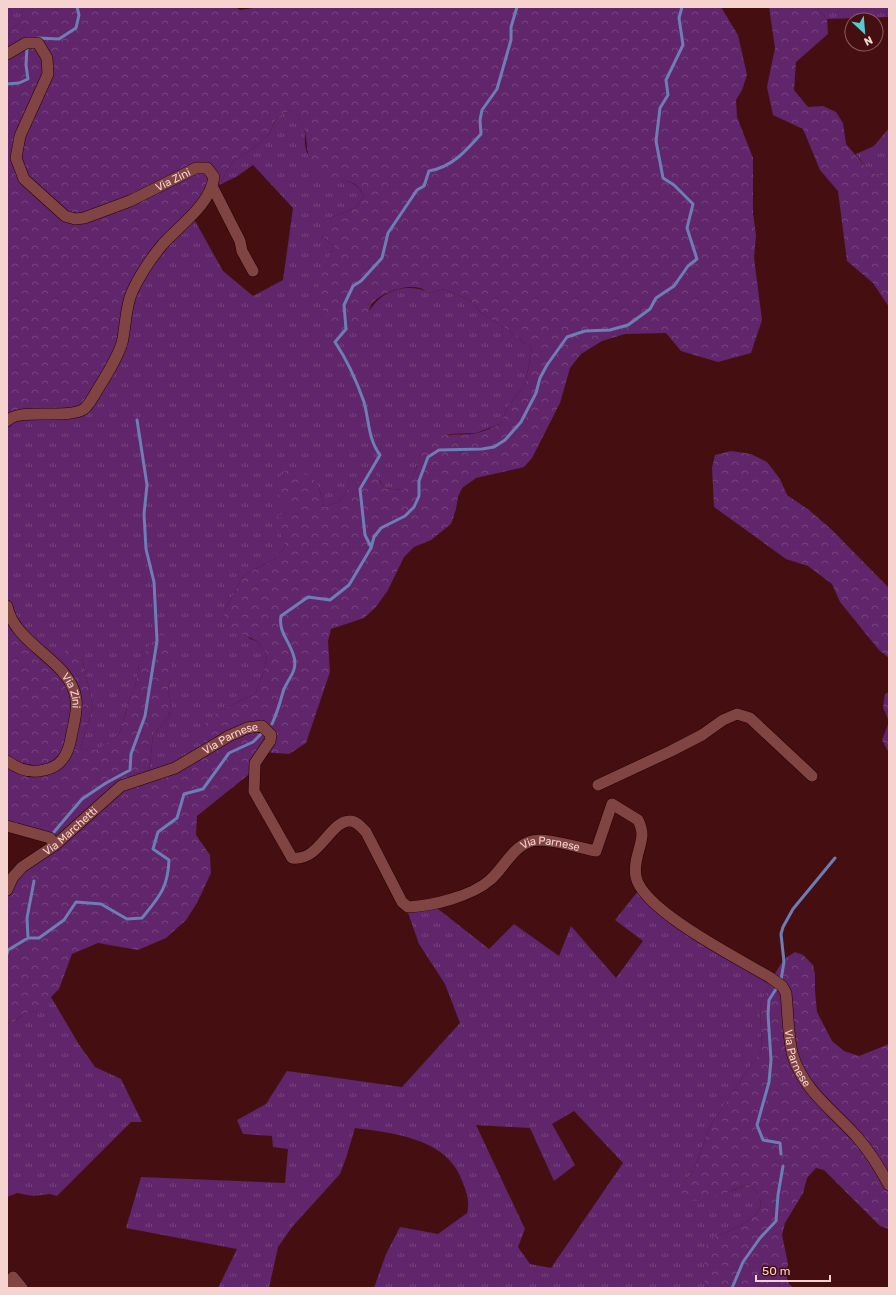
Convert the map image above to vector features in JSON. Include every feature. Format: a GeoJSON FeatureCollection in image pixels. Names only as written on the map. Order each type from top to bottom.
{"type":"FeatureCollection","features":[{"type":"Feature","properties":{"kind":"street","name":"Via Zini"},"geometry":{"type":"LineString","coordinates":[[7,54],[26,43],[38,44],[47,58],[48,74],[20,136],[16,158],[24,179],[65,216],[75,219],[130,201],[196,168],[207,168],[214,178],[213,188]]}},
{"type":"Feature","properties":{"kind":"street"},"geometry":{"type":"LineString","coordinates":[[213,188],[240,241],[242,251],[254,272]]}},
{"type":"Feature","properties":{"kind":"street"},"geometry":{"type":"LineString","coordinates":[[7,421],[9,418],[18,415],[78,411],[88,404],[110,369],[121,344],[127,322],[127,307],[132,293],[145,268],[162,245],[206,200],[213,188]]}},
{"type":"Feature","properties":{"kind":"street","name":"Via Zini"},"geometry":{"type":"LineString","coordinates":[[7,606],[13,624],[59,668],[72,684],[76,699],[72,735],[66,756],[55,767],[42,771],[27,771],[18,769],[7,761]]}},
{"type":"Feature","properties":{"kind":"street"},"geometry":{"type":"LineString","coordinates":[[598,785],[671,751],[702,734],[723,720],[737,714],[750,718],[812,776]]}},
{"type":"Feature","properties":{"kind":"street","name":"Via Parnese"},"geometry":{"type":"LineString","coordinates":[[141,779],[175,768],[229,736],[248,728],[262,726],[271,735],[270,741],[255,763],[254,791],[292,858],[300,859],[309,856],[342,824],[351,821],[358,824],[366,832],[402,902],[408,907],[434,903],[476,890],[489,881],[521,846],[529,841],[539,840],[596,851],[612,804],[638,820],[642,834],[635,866],[636,877],[640,886],[652,900],[690,930],[782,986],[786,993],[793,1055],[800,1072],[813,1093],[858,1138],[878,1163],[889,1185]]}},
{"type":"Feature","properties":{"kind":"street","name":"Via Marchetti"},"geometry":{"type":"LineString","coordinates":[[7,890],[13,877],[22,867],[56,845],[121,786],[141,779]]}},
{"type":"Feature","properties":{"kind":"street"},"geometry":{"type":"LineString","coordinates":[[7,826],[50,838],[56,845]]}},
{"type":"Feature","properties":{"kind":"street"},"geometry":{"type":"LineString","coordinates":[[11,1288],[14,1277],[22,1288]]}},
{"type":"Feature","properties":{"kind":"green space"},"geometry":{"type":"Polygon","coordinates":[[[7,7],[34,8],[7,35],[7,7]]]}},
{"type":"Feature","properties":{"kind":"green space"},"geometry":{"type":"Polygon","coordinates":[[[34,7],[235,7],[240,10],[259,7],[721,7],[738,35],[747,75],[742,90],[736,100],[737,117],[753,158],[753,213],[756,235],[754,258],[762,320],[751,353],[718,362],[681,351],[666,333],[625,334],[602,341],[581,354],[570,368],[560,403],[532,458],[524,467],[476,478],[462,488],[451,524],[431,540],[414,547],[404,557],[388,590],[376,607],[364,618],[331,629],[328,641],[330,672],[306,743],[289,754],[262,752],[253,771],[197,816],[196,835],[210,855],[211,873],[197,903],[186,920],[166,938],[138,950],[98,943],[72,954],[59,989],[51,997],[43,997],[43,1004],[39,1010],[24,1014],[12,1023],[7,1022],[7,892],[16,875],[55,844],[7,827],[7,619],[52,663],[69,648],[82,657],[93,707],[80,749],[97,750],[119,734],[131,695],[135,687],[139,666],[153,637],[163,635],[168,639],[172,650],[171,678],[168,689],[171,703],[169,717],[153,734],[149,775],[204,749],[205,724],[219,711],[255,694],[264,671],[267,654],[257,641],[236,631],[225,621],[224,611],[244,575],[275,559],[285,547],[282,534],[272,527],[273,518],[285,513],[289,507],[275,491],[282,472],[289,470],[311,476],[319,487],[324,507],[339,502],[349,487],[367,476],[376,474],[384,488],[403,490],[415,471],[422,452],[434,438],[446,435],[477,433],[500,424],[509,405],[525,385],[532,349],[504,327],[481,313],[470,300],[443,289],[431,293],[414,287],[393,290],[375,301],[371,305],[367,317],[361,324],[353,329],[347,332],[341,330],[335,325],[322,309],[319,300],[322,273],[334,246],[322,236],[323,226],[332,217],[355,208],[364,196],[359,188],[348,181],[328,179],[317,173],[312,166],[309,157],[305,131],[302,123],[298,116],[291,110],[277,117],[269,134],[255,147],[233,161],[219,185],[199,203],[144,263],[114,353],[89,397],[79,407],[7,419],[7,35],[34,7]]]}},
{"type":"Feature","properties":{"kind":"green space"},"geometry":{"type":"Polygon","coordinates":[[[769,7],[816,7],[827,19],[828,34],[796,62],[794,90],[808,107],[823,106],[836,112],[843,123],[846,144],[866,167],[877,175],[889,175],[889,307],[873,283],[847,261],[838,191],[820,170],[803,129],[773,115],[767,87],[775,48],[769,7]]]}},
{"type":"Feature","properties":{"kind":"green space"},"geometry":{"type":"Polygon","coordinates":[[[816,7],[889,7],[889,17],[884,17],[884,12],[844,12],[844,18],[827,19],[816,7]]]}},
{"type":"Feature","properties":{"kind":"green space"},"geometry":{"type":"Polygon","coordinates":[[[291,110],[302,120],[305,132],[306,149],[315,164],[328,179],[345,180],[354,184],[364,196],[355,208],[332,217],[322,236],[334,246],[324,269],[366,317],[371,308],[385,295],[402,288],[412,288],[431,293],[443,289],[470,300],[481,313],[504,327],[532,349],[525,385],[509,405],[500,424],[476,433],[448,434],[421,454],[411,482],[403,490],[384,488],[380,480],[349,487],[339,502],[324,507],[319,487],[289,507],[285,513],[274,518],[284,540],[285,547],[275,559],[244,575],[224,611],[250,639],[257,641],[267,654],[264,671],[255,694],[219,711],[204,749],[149,776],[153,734],[169,717],[171,703],[168,689],[171,678],[139,666],[135,687],[131,695],[119,734],[97,751],[80,749],[93,707],[82,657],[65,654],[52,663],[7,619],[7,419],[134,282],[190,212],[223,271],[253,296],[283,280],[293,208],[253,165],[236,177],[219,185],[233,161],[255,147],[269,134],[277,117],[291,110]]]}},
{"type":"Feature","properties":{"kind":"green space"},"geometry":{"type":"Polygon","coordinates":[[[889,128],[889,175],[877,175],[866,167],[856,154],[874,146],[889,128]]]}},
{"type":"Feature","properties":{"kind":"green space"},"geometry":{"type":"Polygon","coordinates":[[[731,451],[751,454],[767,462],[780,479],[787,495],[809,510],[832,530],[889,588],[889,658],[879,650],[840,602],[832,584],[808,566],[786,559],[714,507],[712,468],[715,455],[731,451]]]}},
{"type":"Feature","properties":{"kind":"green space"},"geometry":{"type":"Polygon","coordinates":[[[889,692],[889,722],[883,707],[885,694],[889,692]]]}},
{"type":"Feature","properties":{"kind":"green space"},"geometry":{"type":"Polygon","coordinates":[[[889,722],[889,753],[882,740],[889,722]]]}},
{"type":"Feature","properties":{"kind":"green space"},"geometry":{"type":"Polygon","coordinates":[[[638,891],[771,980],[760,1006],[762,1049],[710,1126],[693,1172],[683,1182],[702,1199],[734,1190],[748,1184],[758,1194],[760,1203],[758,1211],[742,1225],[711,1238],[705,1288],[374,1288],[386,1254],[400,1227],[438,1234],[467,1213],[468,1202],[467,1194],[456,1168],[446,1157],[433,1148],[419,1141],[403,1136],[355,1128],[340,1174],[292,1227],[278,1247],[269,1288],[218,1288],[237,1249],[126,1228],[141,1177],[285,1183],[288,1149],[273,1147],[272,1136],[243,1134],[237,1120],[266,1104],[287,1071],[402,1087],[460,1023],[445,984],[419,944],[406,907],[433,905],[489,949],[514,924],[559,956],[571,926],[616,978],[643,941],[615,920],[638,891]],[[574,1111],[552,1124],[575,1165],[554,1181],[530,1128],[476,1125],[525,1229],[518,1247],[530,1264],[551,1268],[623,1163],[574,1111]]]}},
{"type":"Feature","properties":{"kind":"green space"},"geometry":{"type":"Polygon","coordinates":[[[795,952],[803,955],[813,965],[815,974],[817,1012],[832,1041],[844,1051],[859,1056],[889,1044],[889,1229],[880,1226],[824,1170],[816,1168],[807,1178],[803,1193],[785,1223],[782,1235],[788,1264],[786,1272],[788,1283],[794,1288],[705,1288],[704,1249],[711,1238],[742,1225],[758,1211],[760,1203],[758,1194],[748,1184],[717,1196],[700,1200],[686,1200],[678,1195],[683,1182],[693,1172],[710,1126],[762,1049],[760,1006],[771,980],[784,959],[795,952]]]}},
{"type":"Feature","properties":{"kind":"green space"},"geometry":{"type":"Polygon","coordinates":[[[43,996],[51,997],[78,1043],[95,1067],[121,1079],[142,1122],[131,1122],[57,1196],[50,1194],[33,1196],[17,1193],[7,1197],[7,1022],[12,1023],[24,1014],[39,1010],[43,996]]]}},
{"type":"Feature","properties":{"kind":"waterway"},"geometry":{"type":"LineString","coordinates":[[38,38],[59,39],[76,28],[79,15],[77,7]]}},
{"type":"Feature","properties":{"kind":"waterway"},"geometry":{"type":"LineString","coordinates":[[371,547],[365,535],[360,489],[380,455],[371,436],[364,402],[348,364],[335,342],[346,329],[344,305],[353,286],[361,281],[382,258],[388,233],[417,190],[424,186],[429,171],[452,162],[481,134],[480,120],[482,110],[497,89],[511,40],[511,27],[517,7]]}},
{"type":"Feature","properties":{"kind":"waterway"},"geometry":{"type":"LineString","coordinates":[[272,724],[285,687],[295,667],[292,651],[281,627],[281,616],[308,597],[330,600],[349,585],[371,548],[374,537],[381,528],[405,516],[414,507],[419,496],[419,481],[428,457],[439,450],[482,449],[494,447],[505,440],[521,422],[536,393],[540,378],[547,365],[567,337],[585,331],[610,330],[628,325],[650,309],[656,298],[674,286],[688,266],[697,259],[687,228],[693,204],[674,185],[663,178],[656,141],[660,108],[668,95],[666,80],[683,45],[679,18],[682,7]]}},
{"type":"Feature","properties":{"kind":"waterway"},"geometry":{"type":"LineString","coordinates":[[7,84],[19,83],[28,79],[26,65],[27,47]]}},
{"type":"Feature","properties":{"kind":"waterway"},"geometry":{"type":"LineString","coordinates":[[54,832],[82,799],[106,783],[130,770],[131,754],[145,716],[157,641],[154,582],[146,549],[144,514],[147,485],[137,420]]}},
{"type":"Feature","properties":{"kind":"waterway"},"geometry":{"type":"LineString","coordinates":[[7,954],[8,950],[28,938],[39,938],[64,920],[76,902],[101,904],[127,919],[142,918],[162,892],[167,878],[169,860],[153,849],[158,832],[177,818],[184,794],[203,789],[229,753],[253,742],[261,734]]}},
{"type":"Feature","properties":{"kind":"waterway"},"geometry":{"type":"LineString","coordinates":[[781,980],[784,962],[781,934],[783,927],[793,909],[835,858]]}},
{"type":"Feature","properties":{"kind":"waterway"},"geometry":{"type":"LineString","coordinates":[[28,938],[27,918],[34,881]]}},
{"type":"Feature","properties":{"kind":"waterway"},"geometry":{"type":"LineString","coordinates":[[776,989],[769,1000],[768,1014],[771,1060],[769,1082],[757,1125],[763,1140],[780,1143],[781,1154]]}},
{"type":"Feature","properties":{"kind":"waterway"},"geometry":{"type":"LineString","coordinates":[[732,1288],[743,1262],[760,1238],[776,1221],[778,1195],[783,1166]]}}]}
